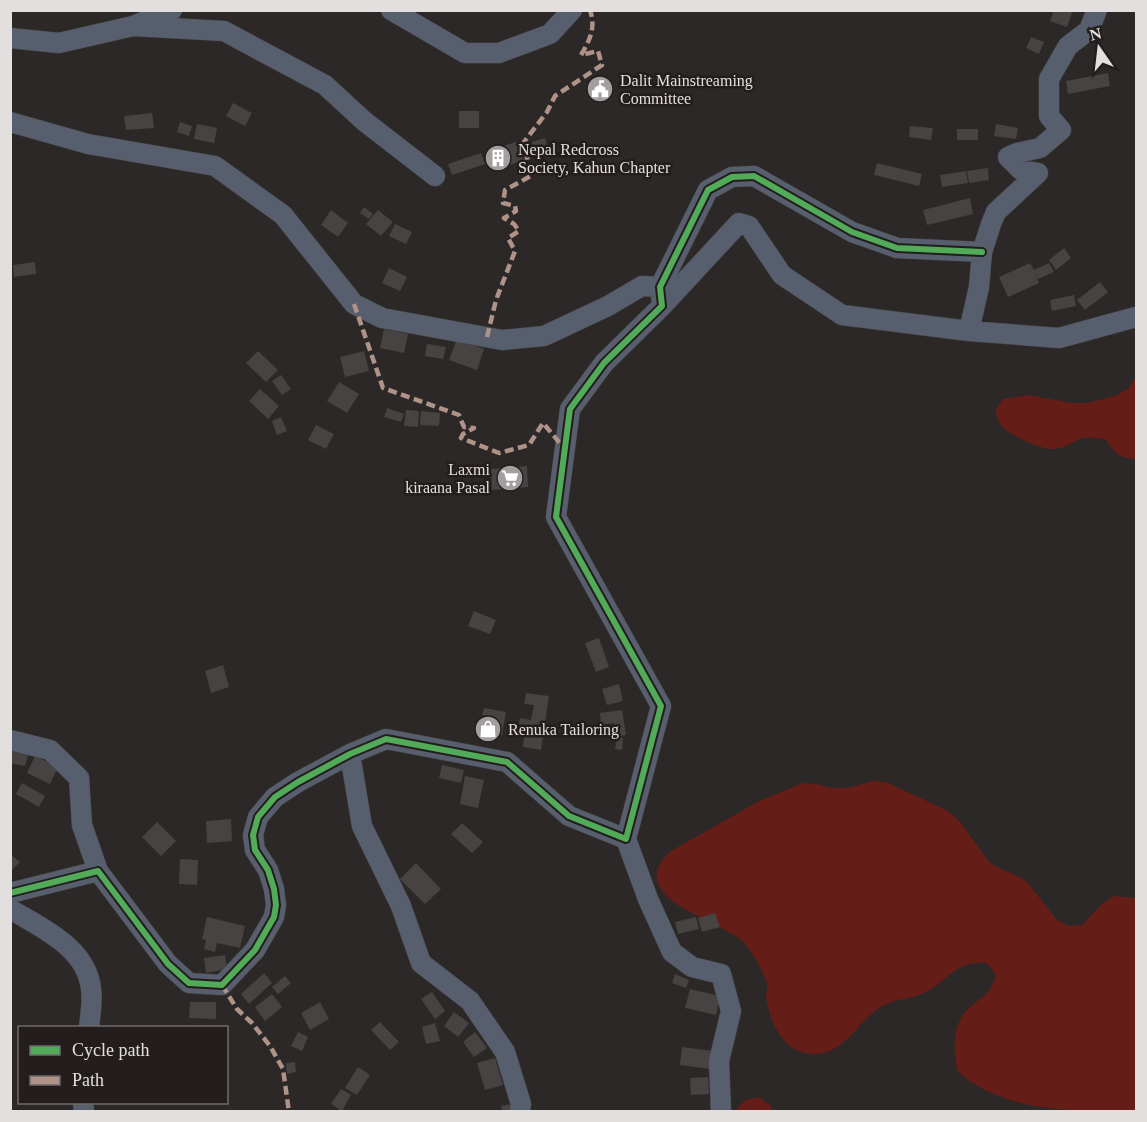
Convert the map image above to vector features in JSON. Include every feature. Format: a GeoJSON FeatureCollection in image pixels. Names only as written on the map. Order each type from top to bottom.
{"type":"FeatureCollection","features":[{"type":"Feature","properties":{"kind":"street"},"geometry":{"type":"LineString","coordinates":[[10,38],[59,43],[133,26],[172,10]]}},
{"type":"Feature","properties":{"kind":"street"},"geometry":{"type":"LineString","coordinates":[[391,10],[465,53],[499,53],[550,34],[572,10]]}},
{"type":"Feature","properties":{"kind":"street"},"geometry":{"type":"LineString","coordinates":[[969,331],[980,287],[982,252],[996,212],[1038,173],[1021,170],[1008,157],[1040,148],[1060,130],[1048,116],[1049,79],[1068,46],[1089,30],[1097,10]]}},
{"type":"Feature","properties":{"kind":"street"},"geometry":{"type":"LineString","coordinates":[[133,26],[224,31],[325,85],[364,121],[435,176]]}},
{"type":"Feature","properties":{"kind":"street"},"geometry":{"type":"LineString","coordinates":[[10,122],[88,144],[215,166],[283,215],[354,304],[382,318],[502,340],[544,336],[608,306],[642,286],[660,286]]}},
{"type":"Feature","properties":{"kind":"street"},"geometry":{"type":"LineString","coordinates":[[662,306],[660,286],[708,190],[732,177],[754,176],[852,232],[897,248],[982,252]]}},
{"type":"Feature","properties":{"kind":"street"},"geometry":{"type":"LineString","coordinates":[[721,1112],[720,1062],[731,1011],[722,974],[692,967],[672,952],[648,899],[626,839],[661,706],[556,517],[570,409],[604,363],[662,306],[739,223],[749,226],[782,275],[842,315],[969,331],[1059,338],[1137,317]]}},
{"type":"Feature","properties":{"kind":"street"},"geometry":{"type":"LineString","coordinates":[[10,740],[50,750],[79,778],[82,825],[98,871],[168,964],[189,982],[222,985],[255,950],[274,917],[276,905],[274,889],[268,870],[255,850],[253,835],[258,817],[275,797],[298,782],[350,754],[386,739],[507,762],[568,816],[626,839]]}},
{"type":"Feature","properties":{"kind":"street"},"geometry":{"type":"LineString","coordinates":[[350,754],[362,826],[401,906],[421,963],[470,1001],[505,1052],[520,1104],[520,1112]]}},
{"type":"Feature","properties":{"kind":"street"},"geometry":{"type":"LineString","coordinates":[[10,893],[98,871]]}},
{"type":"Feature","properties":{"kind":"street"},"geometry":{"type":"LineString","coordinates":[[10,909],[54,935],[82,960],[92,989],[89,1026]]}},
{"type":"Feature","properties":{"kind":"shaded area"},"geometry":{"type":"Polygon","coordinates":[[[1136,377],[1136,459],[1122,456],[1115,452],[1106,440],[1095,438],[1080,439],[1059,448],[1039,446],[1004,428],[999,423],[995,411],[1003,399],[1029,395],[1071,403],[1087,403],[1115,396],[1128,389],[1136,377]]]}},
{"type":"Feature","properties":{"kind":"shaded area"},"geometry":{"type":"Polygon","coordinates":[[[873,781],[886,782],[948,811],[961,823],[989,862],[1027,882],[1057,920],[1069,926],[1082,925],[1113,896],[1136,898],[1136,1111],[1066,1110],[1020,1103],[977,1086],[958,1072],[955,1049],[958,1024],[966,1011],[987,993],[993,983],[996,975],[987,963],[968,964],[954,971],[923,994],[884,1005],[835,1048],[815,1054],[795,1049],[780,1036],[775,1027],[766,997],[766,980],[745,944],[728,931],[671,900],[659,886],[658,870],[671,851],[759,801],[803,783],[831,788],[847,788],[873,781]]]}},
{"type":"Feature","properties":{"kind":"shaded area"},"geometry":{"type":"Polygon","coordinates":[[[759,1097],[770,1105],[772,1111],[735,1111],[745,1100],[759,1097]]]}},
{"type":"Feature","properties":{"kind":"building"},"geometry":{"type":"Polygon","coordinates":[[[1054,10],[1073,10],[1067,27],[1050,21],[1054,10]]]}},
{"type":"Feature","properties":{"kind":"building"},"geometry":{"type":"Polygon","coordinates":[[[1031,37],[1044,42],[1039,54],[1026,48],[1031,37]]]}},
{"type":"Feature","properties":{"kind":"building"},"geometry":{"type":"Polygon","coordinates":[[[1108,73],[1110,86],[1068,94],[1066,81],[1108,73]]]}},
{"type":"Feature","properties":{"kind":"building","name":"Dalit Mainstreaming Committee"},"geometry":{"type":"Polygon","coordinates":[[[607,81],[608,95],[593,96],[592,82],[607,81]]]}},
{"type":"Feature","properties":{"kind":"building"},"geometry":{"type":"Polygon","coordinates":[[[233,103],[252,113],[245,126],[226,116],[233,103]]]}},
{"type":"Feature","properties":{"kind":"building"},"geometry":{"type":"Polygon","coordinates":[[[459,111],[479,111],[479,128],[459,128],[459,111]]]}},
{"type":"Feature","properties":{"kind":"building"},"geometry":{"type":"Polygon","coordinates":[[[152,113],[154,128],[126,130],[124,116],[152,113]]]}},
{"type":"Feature","properties":{"kind":"building"},"geometry":{"type":"Polygon","coordinates":[[[180,122],[192,126],[189,136],[177,132],[180,122]]]}},
{"type":"Feature","properties":{"kind":"building"},"geometry":{"type":"Polygon","coordinates":[[[197,124],[217,128],[214,143],[194,139],[197,124]]]}},
{"type":"Feature","properties":{"kind":"building"},"geometry":{"type":"Polygon","coordinates":[[[996,124],[1018,128],[1016,139],[994,136],[996,124]]]}},
{"type":"Feature","properties":{"kind":"building"},"geometry":{"type":"Polygon","coordinates":[[[910,126],[933,128],[931,140],[909,137],[910,126]]]}},
{"type":"Feature","properties":{"kind":"building"},"geometry":{"type":"Polygon","coordinates":[[[957,129],[978,129],[978,140],[957,140],[957,129]]]}},
{"type":"Feature","properties":{"kind":"building"},"geometry":{"type":"Polygon","coordinates":[[[545,138],[548,150],[534,153],[531,142],[545,138]]]}},
{"type":"Feature","properties":{"kind":"building"},"geometry":{"type":"Polygon","coordinates":[[[519,141],[525,160],[493,170],[487,151],[519,141]]]}},
{"type":"Feature","properties":{"kind":"building"},"geometry":{"type":"Polygon","coordinates":[[[481,153],[485,164],[452,175],[448,164],[481,153]]]}},
{"type":"Feature","properties":{"kind":"building"},"geometry":{"type":"Polygon","coordinates":[[[877,163],[922,174],[919,186],[874,175],[877,163]]]}},
{"type":"Feature","properties":{"kind":"building"},"geometry":{"type":"Polygon","coordinates":[[[988,168],[989,180],[969,183],[967,171],[988,168]]]}},
{"type":"Feature","properties":{"kind":"building"},"geometry":{"type":"Polygon","coordinates":[[[966,171],[968,183],[942,187],[940,175],[966,171]]]}},
{"type":"Feature","properties":{"kind":"building"},"geometry":{"type":"Polygon","coordinates":[[[970,198],[973,214],[927,225],[923,210],[970,198]]]}},
{"type":"Feature","properties":{"kind":"building"},"geometry":{"type":"Polygon","coordinates":[[[364,207],[373,214],[369,219],[360,213],[364,207]]]}},
{"type":"Feature","properties":{"kind":"building"},"geometry":{"type":"Polygon","coordinates":[[[331,210],[348,223],[338,237],[321,225],[331,210]]]}},
{"type":"Feature","properties":{"kind":"building"},"geometry":{"type":"Polygon","coordinates":[[[378,210],[393,222],[381,236],[366,224],[378,210]]]}},
{"type":"Feature","properties":{"kind":"building"},"geometry":{"type":"Polygon","coordinates":[[[395,224],[412,232],[406,244],[389,236],[395,224]]]}},
{"type":"Feature","properties":{"kind":"building"},"geometry":{"type":"Polygon","coordinates":[[[1064,248],[1071,258],[1056,270],[1049,260],[1064,248]]]}},
{"type":"Feature","properties":{"kind":"building"},"geometry":{"type":"Polygon","coordinates":[[[35,262],[36,274],[14,277],[13,265],[35,262]]]}},
{"type":"Feature","properties":{"kind":"building"},"geometry":{"type":"Polygon","coordinates":[[[1030,263],[1034,270],[1049,263],[1054,272],[1038,279],[1035,273],[1039,283],[1008,297],[999,277],[1030,263]]]}},
{"type":"Feature","properties":{"kind":"building"},"geometry":{"type":"Polygon","coordinates":[[[389,268],[407,277],[400,291],[382,283],[389,268]]]}},
{"type":"Feature","properties":{"kind":"building"},"geometry":{"type":"Polygon","coordinates":[[[1100,282],[1108,292],[1085,310],[1077,300],[1100,282]]]}},
{"type":"Feature","properties":{"kind":"building"},"geometry":{"type":"Polygon","coordinates":[[[1074,295],[1076,306],[1052,311],[1050,300],[1074,295]]]}},
{"type":"Feature","properties":{"kind":"building"},"geometry":{"type":"Polygon","coordinates":[[[384,329],[408,334],[404,353],[380,348],[384,329]]]}},
{"type":"Feature","properties":{"kind":"building"},"geometry":{"type":"Polygon","coordinates":[[[457,339],[484,349],[477,370],[449,360],[457,339]]]}},
{"type":"Feature","properties":{"kind":"building"},"geometry":{"type":"Polygon","coordinates":[[[427,344],[446,347],[443,359],[425,356],[427,344]]]}},
{"type":"Feature","properties":{"kind":"building"},"geometry":{"type":"Polygon","coordinates":[[[258,351],[278,370],[266,382],[246,363],[258,351]]]}},
{"type":"Feature","properties":{"kind":"building"},"geometry":{"type":"Polygon","coordinates":[[[364,351],[369,371],[345,377],[340,357],[364,351]]]}},
{"type":"Feature","properties":{"kind":"building"},"geometry":{"type":"Polygon","coordinates":[[[281,375],[291,389],[282,395],[272,381],[281,375]]]}},
{"type":"Feature","properties":{"kind":"building"},"geometry":{"type":"Polygon","coordinates":[[[339,382],[359,394],[347,413],[327,401],[339,382]]]}},
{"type":"Feature","properties":{"kind":"building"},"geometry":{"type":"Polygon","coordinates":[[[260,389],[279,406],[268,419],[249,401],[260,389]]]}},
{"type":"Feature","properties":{"kind":"building"},"geometry":{"type":"Polygon","coordinates":[[[387,408],[404,414],[401,422],[384,417],[387,408]]]}},
{"type":"Feature","properties":{"kind":"building"},"geometry":{"type":"Polygon","coordinates":[[[406,410],[419,411],[418,427],[404,426],[406,410]]]}},
{"type":"Feature","properties":{"kind":"building"},"geometry":{"type":"Polygon","coordinates":[[[421,411],[440,413],[439,426],[420,425],[421,411]]]}},
{"type":"Feature","properties":{"kind":"building"},"geometry":{"type":"Polygon","coordinates":[[[281,417],[287,431],[277,435],[272,421],[281,417]]]}},
{"type":"Feature","properties":{"kind":"building"},"geometry":{"type":"Polygon","coordinates":[[[316,425],[334,434],[326,449],[308,440],[316,425]]]}},
{"type":"Feature","properties":{"kind":"building","name":"Laxmi kiraana Pasal"},"geometry":{"type":"Polygon","coordinates":[[[527,466],[528,487],[492,490],[491,469],[527,466]]]}},
{"type":"Feature","properties":{"kind":"building"},"geometry":{"type":"Polygon","coordinates":[[[474,611],[496,620],[490,634],[468,626],[474,611]]]}},
{"type":"Feature","properties":{"kind":"building"},"geometry":{"type":"Polygon","coordinates":[[[599,638],[609,667],[596,672],[585,643],[599,638]]]}},
{"type":"Feature","properties":{"kind":"building"},"geometry":{"type":"Polygon","coordinates":[[[223,665],[229,687],[211,693],[205,671],[223,665]]]}},
{"type":"Feature","properties":{"kind":"building"},"geometry":{"type":"Polygon","coordinates":[[[619,684],[623,701],[607,705],[602,689],[619,684]]]}},
{"type":"Feature","properties":{"kind":"building"},"geometry":{"type":"Polygon","coordinates":[[[526,693],[549,696],[541,750],[523,747],[524,736],[530,737],[532,726],[519,724],[520,718],[531,720],[534,705],[524,704],[526,693]]]}},
{"type":"Feature","properties":{"kind":"building"},"geometry":{"type":"Polygon","coordinates":[[[484,708],[506,712],[502,735],[480,731],[481,724],[488,726],[490,716],[482,715],[484,708]]]}},
{"type":"Feature","properties":{"kind":"building"},"geometry":{"type":"Polygon","coordinates":[[[622,710],[626,735],[616,737],[614,723],[601,725],[600,713],[622,710]]]}},
{"type":"Feature","properties":{"kind":"building"},"geometry":{"type":"Polygon","coordinates":[[[617,737],[623,738],[622,750],[615,749],[617,737]]]}},
{"type":"Feature","properties":{"kind":"building"},"geometry":{"type":"Polygon","coordinates":[[[10,751],[28,755],[25,766],[10,763],[10,751]]]}},
{"type":"Feature","properties":{"kind":"building"},"geometry":{"type":"Polygon","coordinates":[[[35,756],[58,767],[50,784],[27,773],[35,756]]]}},
{"type":"Feature","properties":{"kind":"building"},"geometry":{"type":"Polygon","coordinates":[[[442,765],[464,770],[461,783],[439,778],[442,765]]]}},
{"type":"Feature","properties":{"kind":"building"},"geometry":{"type":"Polygon","coordinates":[[[465,776],[484,780],[478,808],[460,804],[465,776]]]}},
{"type":"Feature","properties":{"kind":"building"},"geometry":{"type":"Polygon","coordinates":[[[22,783],[45,796],[39,807],[16,794],[22,783]]]}},
{"type":"Feature","properties":{"kind":"building"},"geometry":{"type":"Polygon","coordinates":[[[231,819],[232,841],[207,843],[206,821],[231,819]]]}},
{"type":"Feature","properties":{"kind":"building"},"geometry":{"type":"Polygon","coordinates":[[[157,822],[176,841],[161,856],[142,837],[157,822]]]}},
{"type":"Feature","properties":{"kind":"building"},"geometry":{"type":"Polygon","coordinates":[[[462,823],[483,842],[472,853],[451,834],[462,823]]]}},
{"type":"Feature","properties":{"kind":"building"},"geometry":{"type":"Polygon","coordinates":[[[10,854],[20,862],[10,872],[10,854]]]}},
{"type":"Feature","properties":{"kind":"building"},"geometry":{"type":"Polygon","coordinates":[[[180,859],[198,860],[197,885],[179,884],[180,859]]]}},
{"type":"Feature","properties":{"kind":"building"},"geometry":{"type":"Polygon","coordinates":[[[416,863],[441,889],[425,904],[400,879],[416,863]]]}},
{"type":"Feature","properties":{"kind":"building"},"geometry":{"type":"Polygon","coordinates":[[[715,913],[720,927],[702,932],[698,918],[715,913]]]}},
{"type":"Feature","properties":{"kind":"building"},"geometry":{"type":"Polygon","coordinates":[[[207,917],[245,926],[240,948],[217,943],[215,952],[204,949],[206,940],[202,939],[207,917]]]}},
{"type":"Feature","properties":{"kind":"building"},"geometry":{"type":"Polygon","coordinates":[[[696,917],[699,929],[678,934],[675,922],[696,917]]]}},
{"type":"Feature","properties":{"kind":"building"},"geometry":{"type":"Polygon","coordinates":[[[225,955],[227,969],[206,973],[204,958],[225,955]]]}},
{"type":"Feature","properties":{"kind":"building"},"geometry":{"type":"Polygon","coordinates":[[[264,973],[272,983],[249,1004],[241,994],[264,973]]]}},
{"type":"Feature","properties":{"kind":"building"},"geometry":{"type":"Polygon","coordinates":[[[675,974],[689,980],[686,988],[672,983],[675,974]]]}},
{"type":"Feature","properties":{"kind":"building"},"geometry":{"type":"Polygon","coordinates":[[[285,976],[291,983],[278,994],[272,987],[285,976]]]}},
{"type":"Feature","properties":{"kind":"building"},"geometry":{"type":"Polygon","coordinates":[[[690,989],[720,996],[716,1015],[685,1008],[690,989]]]}},
{"type":"Feature","properties":{"kind":"building"},"geometry":{"type":"Polygon","coordinates":[[[432,992],[445,1011],[435,1019],[421,999],[432,992]]]}},
{"type":"Feature","properties":{"kind":"building"},"geometry":{"type":"Polygon","coordinates":[[[272,994],[282,1007],[265,1021],[255,1007],[272,994]]]}},
{"type":"Feature","properties":{"kind":"building"},"geometry":{"type":"Polygon","coordinates":[[[190,1002],[216,1002],[216,1019],[189,1018],[190,1002]]]}},
{"type":"Feature","properties":{"kind":"building"},"geometry":{"type":"Polygon","coordinates":[[[320,1002],[329,1019],[310,1030],[301,1013],[320,1002]]]}},
{"type":"Feature","properties":{"kind":"building"},"geometry":{"type":"Polygon","coordinates":[[[454,1012],[469,1023],[458,1037],[444,1026],[454,1012]]]}},
{"type":"Feature","properties":{"kind":"building"},"geometry":{"type":"Polygon","coordinates":[[[380,1022],[399,1042],[390,1050],[371,1030],[380,1022]]]}},
{"type":"Feature","properties":{"kind":"building"},"geometry":{"type":"Polygon","coordinates":[[[435,1023],[440,1041],[426,1044],[422,1027],[435,1023]]]}},
{"type":"Feature","properties":{"kind":"building"},"geometry":{"type":"Polygon","coordinates":[[[298,1032],[308,1037],[302,1051],[291,1046],[298,1032]]]}},
{"type":"Feature","properties":{"kind":"building"},"geometry":{"type":"Polygon","coordinates":[[[475,1032],[487,1048],[474,1057],[463,1042],[475,1032]]]}},
{"type":"Feature","properties":{"kind":"building"},"geometry":{"type":"Polygon","coordinates":[[[682,1047],[713,1051],[710,1069],[680,1065],[682,1047]]]}},
{"type":"Feature","properties":{"kind":"building"},"geometry":{"type":"Polygon","coordinates":[[[495,1058],[503,1085],[485,1090],[477,1063],[495,1058]]]}},
{"type":"Feature","properties":{"kind":"building"},"geometry":{"type":"Polygon","coordinates":[[[295,1062],[296,1072],[287,1074],[286,1063],[295,1062]]]}},
{"type":"Feature","properties":{"kind":"building"},"geometry":{"type":"Polygon","coordinates":[[[358,1067],[370,1075],[357,1095],[345,1088],[358,1067]]]}},
{"type":"Feature","properties":{"kind":"building"},"geometry":{"type":"Polygon","coordinates":[[[708,1077],[709,1094],[691,1095],[690,1078],[708,1077]]]}},
{"type":"Feature","properties":{"kind":"building"},"geometry":{"type":"Polygon","coordinates":[[[341,1089],[351,1095],[342,1111],[331,1104],[341,1089]]]}},
{"type":"Feature","properties":{"kind":"building"},"geometry":{"type":"Polygon","coordinates":[[[512,1104],[514,1112],[502,1112],[501,1106],[512,1104]]]}},
{"type":"Feature","properties":{"kind":"marked path"},"geometry":{"type":"LineString","coordinates":[[487,337],[496,300],[515,251],[508,238],[519,231],[514,224],[504,218],[516,211],[515,206],[503,203],[505,190],[531,176],[524,142],[547,112],[555,96],[602,65],[598,51],[581,55],[591,34],[590,10]]}},
{"type":"Feature","properties":{"kind":"marked path"},"geometry":{"type":"LineString","coordinates":[[354,304],[383,388],[459,415],[464,427],[474,428],[463,434],[461,438],[499,453],[529,445],[543,423],[564,448]]}},
{"type":"Feature","properties":{"kind":"marked path"},"geometry":{"type":"LineString","coordinates":[[222,985],[237,1009],[252,1023],[270,1046],[283,1069],[289,1112]]}},
{"type":"Feature","properties":{"kind":"cycle path"},"geometry":{"type":"LineString","coordinates":[[10,893],[98,871],[168,964],[189,983],[222,985],[255,950],[274,917],[276,905],[274,889],[268,870],[255,850],[253,835],[258,817],[275,797],[298,782],[350,754],[386,739],[507,762],[569,816],[626,839],[661,706],[556,517],[570,409],[604,363],[662,306],[660,287],[708,190],[732,177],[754,176],[852,232],[897,248],[982,252]]}},
{"type":"Feature","properties":{"kind":"place","name":"Dalit Mainstreaming Committee"},"geometry":{"type":"Point","coordinates":[600,89]}},
{"type":"Feature","properties":{"kind":"place","name":"Nepal Redcross Society, Kahun Chapter"},"geometry":{"type":"Point","coordinates":[498,158]}},
{"type":"Feature","properties":{"kind":"place","name":"Laxmi kiraana Pasal"},"geometry":{"type":"Point","coordinates":[510,478]}},
{"type":"Feature","properties":{"kind":"place","name":"Renuka Tailoring"},"geometry":{"type":"Point","coordinates":[488,729]}}]}
